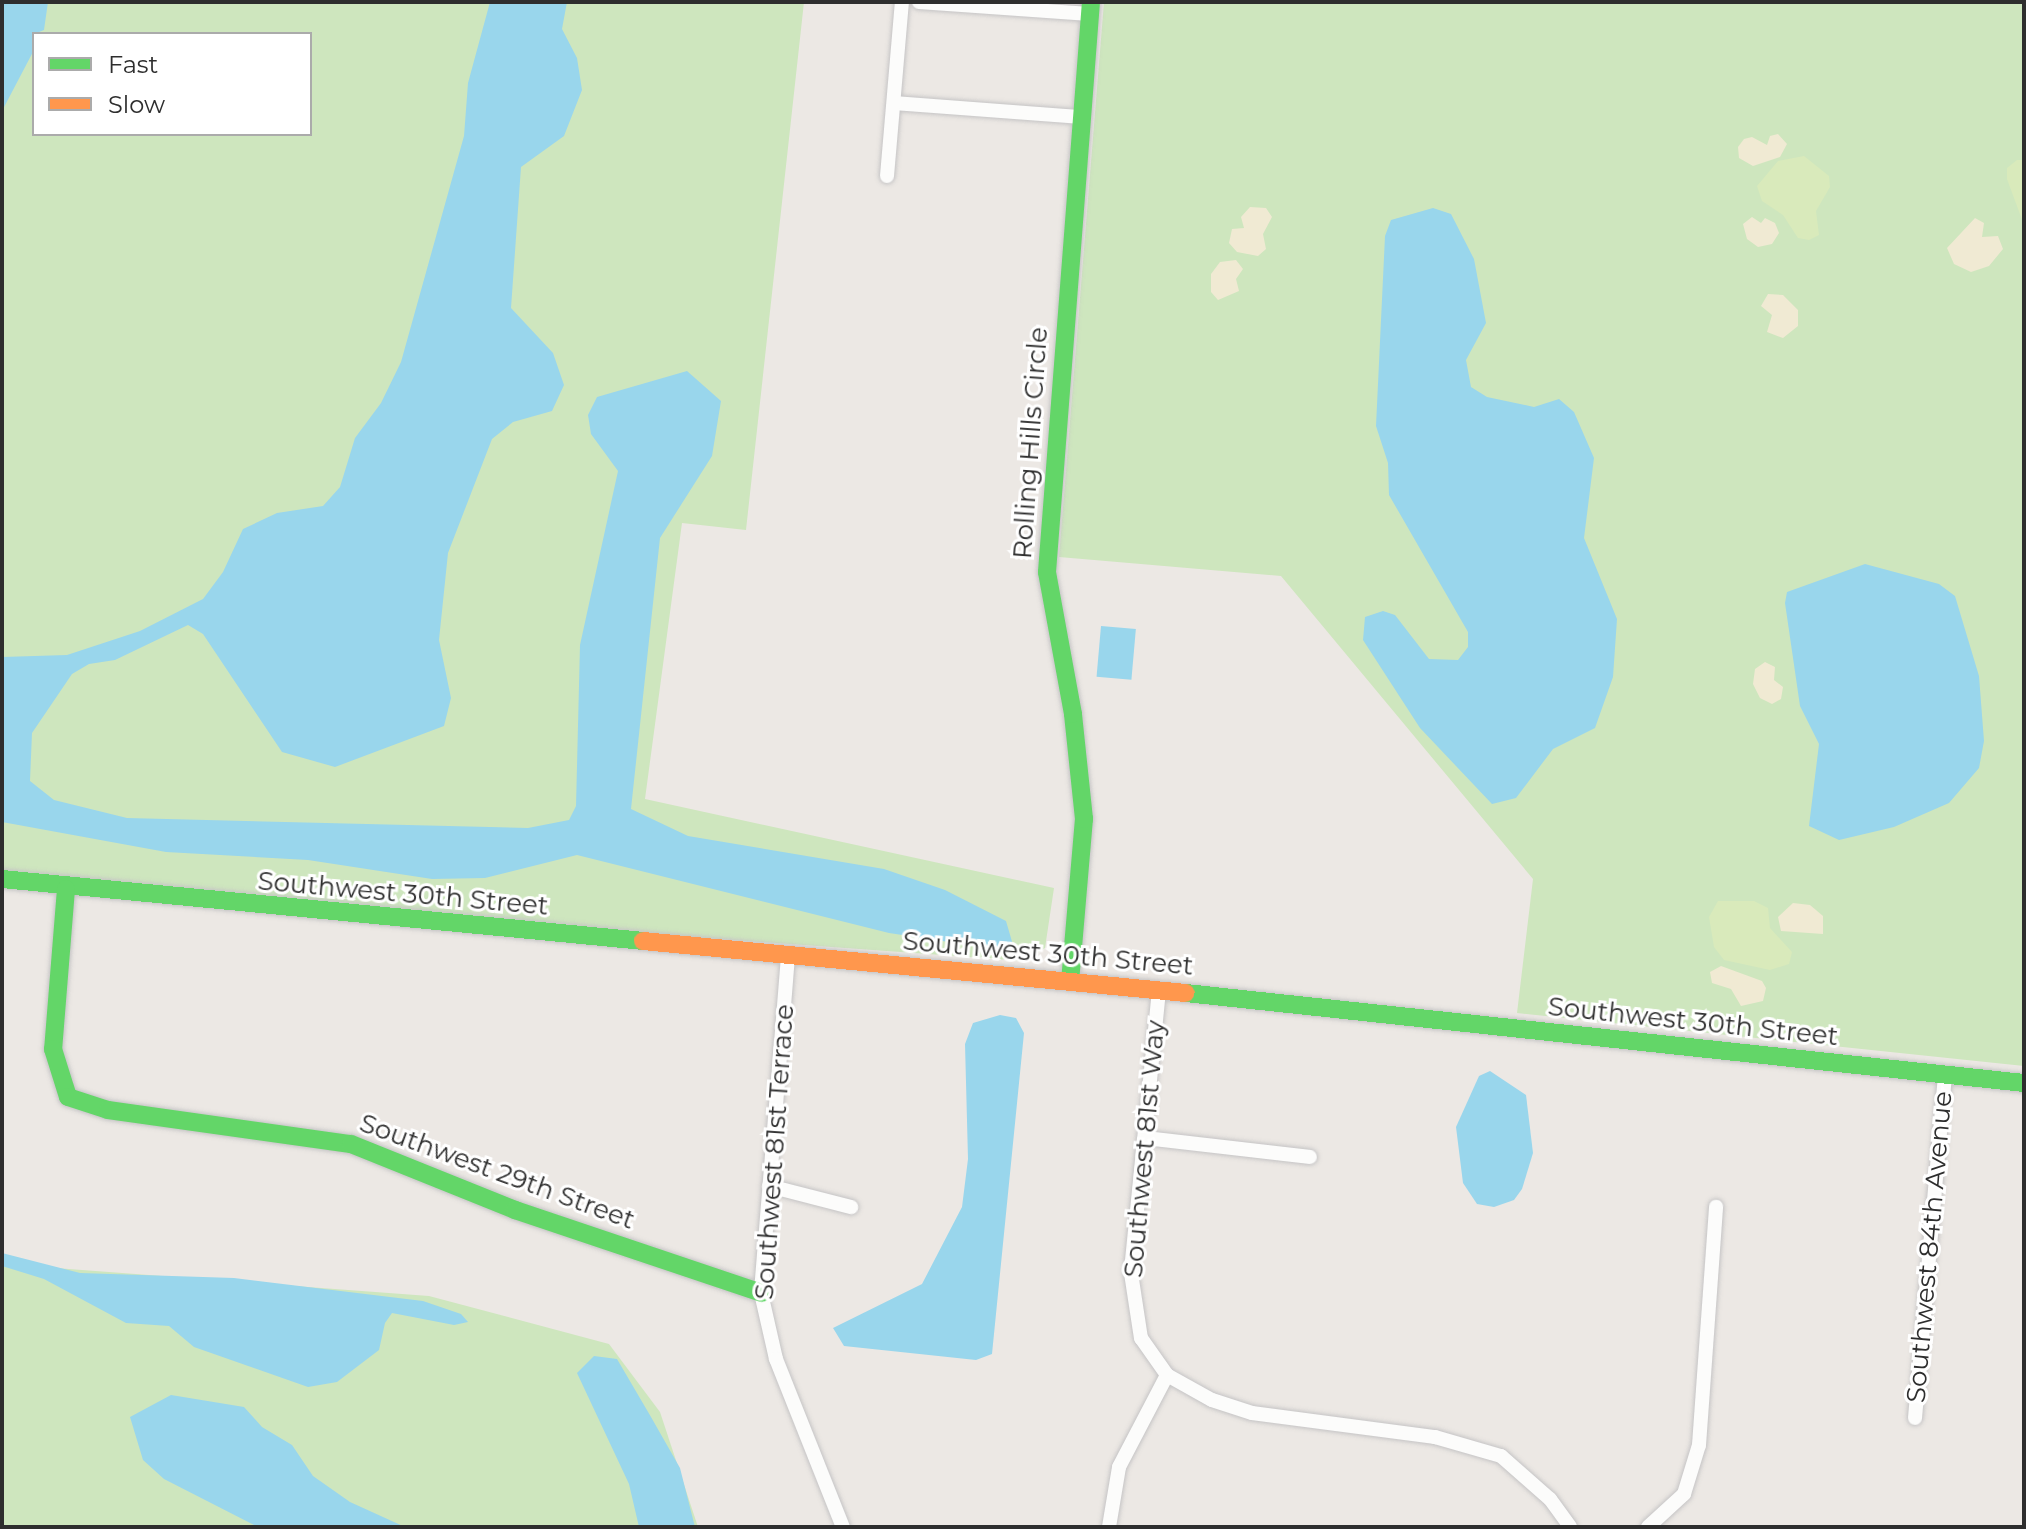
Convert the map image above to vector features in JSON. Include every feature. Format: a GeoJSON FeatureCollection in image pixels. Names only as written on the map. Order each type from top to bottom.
{"type":"FeatureCollection","features":[{"type":"Feature","properties":{"kind":"street"},"geometry":{"type":"LineString","coordinates":[[887,176],[902,2]]}},
{"type":"Feature","properties":{"kind":"street"},"geometry":{"type":"LineString","coordinates":[[919,2],[1090,8]]}},
{"type":"Feature","properties":{"kind":"street","name":"Rolling Hills Circle"},"geometry":{"type":"LineString","coordinates":[[1070,982],[1084,819],[1073,714],[1047,572],[1090,8]]}},
{"type":"Feature","properties":{"kind":"street"},"geometry":{"type":"LineString","coordinates":[[894,103],[1081,117]]}},
{"type":"Feature","properties":{"kind":"street","name":"Southwest 30th Street"},"geometry":{"type":"LineString","coordinates":[[2,879],[66,889],[1159,990],[2024,1083]]}},
{"type":"Feature","properties":{"kind":"street","name":"Southwest 30th Street"},"geometry":{"type":"LineString","coordinates":[[2,888],[66,889]]}},
{"type":"Feature","properties":{"kind":"street","name":"Southwest 29th Street"},"geometry":{"type":"LineString","coordinates":[[66,889],[53,1049],[68,1097],[108,1110],[351,1144],[515,1210],[761,1293]]}},
{"type":"Feature","properties":{"kind":"street","name":"Southwest 81st Terrace"},"geometry":{"type":"LineString","coordinates":[[788,956],[761,1293],[776,1359],[843,1527]]}},
{"type":"Feature","properties":{"kind":"street","name":"Southwest 81st Way"},"geometry":{"type":"LineString","coordinates":[[1159,990],[1131,1273],[1141,1338],[1167,1375]]}},
{"type":"Feature","properties":{"kind":"street","name":"Southwest 84th Avenue"},"geometry":{"type":"LineString","coordinates":[[1915,1418],[1945,1075]]}},
{"type":"Feature","properties":{"kind":"street"},"geometry":{"type":"LineString","coordinates":[[1146,1138],[1310,1157]]}},
{"type":"Feature","properties":{"kind":"street"},"geometry":{"type":"LineString","coordinates":[[769,1186],[851,1207]]}},
{"type":"Feature","properties":{"kind":"street"},"geometry":{"type":"LineString","coordinates":[[1648,1527],[1684,1494],[1699,1445],[1716,1207]]}},
{"type":"Feature","properties":{"kind":"street"},"geometry":{"type":"LineString","coordinates":[[1109,1527],[1119,1467],[1167,1375],[1212,1400],[1252,1413],[1435,1437],[1501,1456],[1550,1499],[1570,1527]]}},
{"type":"Feature","properties":{"kind":"green space"},"geometry":{"type":"Polygon","coordinates":[[[2,2],[804,2],[746,530],[682,523],[645,799],[1054,888],[1045,948],[1025,961],[607,931],[2,871],[2,2]]]}},
{"type":"Feature","properties":{"kind":"green space"},"geometry":{"type":"Polygon","coordinates":[[[1104,2],[2024,2],[2024,1066],[1517,1013],[1533,879],[1281,576],[1059,557],[1104,2]]]}},
{"type":"Feature","properties":{"kind":"green space"},"geometry":{"type":"Polygon","coordinates":[[[1804,156],[1829,176],[1830,187],[1816,211],[1819,235],[1809,240],[1798,238],[1783,215],[1762,201],[1757,186],[1778,161],[1804,156]]]}},
{"type":"Feature","properties":{"kind":"green space"},"geometry":{"type":"Polygon","coordinates":[[[2017,160],[2024,160],[2024,225],[2007,179],[2007,168],[2017,160]]]}},
{"type":"Feature","properties":{"kind":"green space"},"geometry":{"type":"Polygon","coordinates":[[[1718,901],[1754,901],[1768,908],[1770,928],[1792,952],[1789,964],[1770,970],[1724,960],[1714,947],[1709,917],[1718,901]]]}},
{"type":"Feature","properties":{"kind":"green space"},"geometry":{"type":"Polygon","coordinates":[[[2,1264],[429,1296],[609,1344],[660,1412],[698,1527],[2,1527],[2,1264]]]}},
{"type":"Feature","properties":{"kind":"sand"},"geometry":{"type":"Polygon","coordinates":[[[1778,134],[1787,144],[1780,157],[1753,166],[1739,158],[1738,147],[1744,139],[1752,137],[1767,145],[1770,136],[1778,134]]]}},
{"type":"Feature","properties":{"kind":"sand"},"geometry":{"type":"Polygon","coordinates":[[[1250,207],[1266,208],[1272,217],[1263,234],[1266,249],[1258,256],[1237,252],[1229,243],[1232,229],[1244,228],[1241,217],[1250,207]]]}},
{"type":"Feature","properties":{"kind":"sand"},"geometry":{"type":"Polygon","coordinates":[[[1752,217],[1761,223],[1765,218],[1775,223],[1779,233],[1772,244],[1758,247],[1747,239],[1743,224],[1752,217]]]}},
{"type":"Feature","properties":{"kind":"sand"},"geometry":{"type":"Polygon","coordinates":[[[1975,218],[1984,223],[1982,237],[1998,236],[2003,249],[1989,266],[1971,272],[1954,264],[1947,248],[1975,218]]]}},
{"type":"Feature","properties":{"kind":"sand"},"geometry":{"type":"Polygon","coordinates":[[[1236,260],[1243,269],[1236,279],[1239,291],[1218,300],[1211,292],[1211,274],[1220,262],[1236,260]]]}},
{"type":"Feature","properties":{"kind":"sand"},"geometry":{"type":"Polygon","coordinates":[[[1768,294],[1783,295],[1798,310],[1798,326],[1783,338],[1767,332],[1772,315],[1761,306],[1768,294]]]}},
{"type":"Feature","properties":{"kind":"sand"},"geometry":{"type":"Polygon","coordinates":[[[1765,662],[1775,667],[1774,680],[1783,687],[1781,699],[1772,704],[1760,698],[1753,684],[1755,669],[1765,662]]]}},
{"type":"Feature","properties":{"kind":"sand"},"geometry":{"type":"Polygon","coordinates":[[[1793,903],[1810,905],[1823,916],[1823,934],[1781,931],[1778,917],[1793,903]]]}},
{"type":"Feature","properties":{"kind":"sand"},"geometry":{"type":"Polygon","coordinates":[[[1721,966],[1762,981],[1766,988],[1763,1001],[1741,1006],[1731,989],[1712,983],[1710,972],[1721,966]]]}},
{"type":"Feature","properties":{"kind":"water"},"geometry":{"type":"Polygon","coordinates":[[[2,2],[48,2],[44,30],[32,32],[32,54],[2,111],[2,2]]]}},
{"type":"Feature","properties":{"kind":"water"},"geometry":{"type":"Polygon","coordinates":[[[490,2],[567,2],[562,29],[577,58],[582,90],[564,136],[521,167],[511,308],[553,353],[564,385],[552,411],[513,422],[492,439],[448,553],[439,640],[451,698],[444,726],[335,767],[282,752],[203,634],[188,625],[115,660],[89,664],[72,674],[32,733],[30,781],[54,800],[127,818],[528,828],[569,820],[576,806],[580,645],[618,471],[591,434],[588,415],[597,397],[687,371],[721,401],[712,456],[660,538],[631,809],[688,836],[884,869],[945,890],[1006,921],[1013,945],[996,949],[889,933],[577,855],[485,878],[432,879],[308,860],[166,852],[2,822],[2,657],[67,655],[140,631],[203,599],[223,572],[243,529],[277,513],[323,506],[340,487],[355,438],[381,403],[401,362],[464,136],[468,83],[490,2]]]}},
{"type":"Feature","properties":{"kind":"water"},"geometry":{"type":"Polygon","coordinates":[[[1433,208],[1451,214],[1474,259],[1486,323],[1466,360],[1471,387],[1487,397],[1534,407],[1559,399],[1574,412],[1594,458],[1584,538],[1617,619],[1613,677],[1595,728],[1553,749],[1516,798],[1492,804],[1420,728],[1363,640],[1365,617],[1383,611],[1395,615],[1429,659],[1458,660],[1468,647],[1468,632],[1389,495],[1388,463],[1376,426],[1385,236],[1391,220],[1433,208]]]}},
{"type":"Feature","properties":{"kind":"water"},"geometry":{"type":"Polygon","coordinates":[[[1865,564],[1939,584],[1955,596],[1979,676],[1984,741],[1979,768],[1949,803],[1894,827],[1839,840],[1809,826],[1819,744],[1800,706],[1785,603],[1787,592],[1865,564]]]}},
{"type":"Feature","properties":{"kind":"water"},"geometry":{"type":"Polygon","coordinates":[[[1101,626],[1136,629],[1131,680],[1097,677],[1101,626]]]}},
{"type":"Feature","properties":{"kind":"water"},"geometry":{"type":"Polygon","coordinates":[[[1000,1015],[1016,1018],[1024,1033],[992,1354],[976,1360],[844,1346],[833,1328],[922,1284],[962,1207],[968,1159],[965,1044],[973,1023],[1000,1015]]]}},
{"type":"Feature","properties":{"kind":"water"},"geometry":{"type":"Polygon","coordinates":[[[1490,1071],[1526,1095],[1533,1153],[1522,1189],[1514,1200],[1494,1207],[1477,1204],[1463,1183],[1456,1127],[1479,1076],[1490,1071]]]}},
{"type":"Feature","properties":{"kind":"water"},"geometry":{"type":"Polygon","coordinates":[[[2,1253],[80,1273],[234,1278],[423,1301],[461,1314],[468,1322],[454,1325],[392,1313],[385,1323],[379,1350],[337,1382],[308,1387],[194,1347],[169,1326],[126,1323],[44,1279],[2,1266],[2,1253]]]}},
{"type":"Feature","properties":{"kind":"water"},"geometry":{"type":"Polygon","coordinates":[[[594,1356],[617,1359],[680,1468],[695,1527],[639,1527],[629,1484],[577,1373],[594,1356]]]}},
{"type":"Feature","properties":{"kind":"water"},"geometry":{"type":"Polygon","coordinates":[[[171,1395],[244,1407],[262,1427],[292,1445],[313,1476],[350,1502],[405,1527],[258,1527],[164,1479],[143,1460],[130,1417],[171,1395]]]}},
{"type":"Feature","properties":{"kind":"traffic: fast"},"geometry":{"type":"LineString","coordinates":[[1070,982],[1084,819],[1073,714],[1047,572],[1091,2]]}},
{"type":"Feature","properties":{"kind":"traffic: fast"},"geometry":{"type":"LineString","coordinates":[[2,879],[643,941]]}},
{"type":"Feature","properties":{"kind":"traffic: fast"},"geometry":{"type":"LineString","coordinates":[[66,889],[53,1049],[68,1097],[108,1110],[351,1144],[515,1210],[761,1293]]}},
{"type":"Feature","properties":{"kind":"traffic: fast"},"geometry":{"type":"LineString","coordinates":[[1186,993],[2024,1083]]}},
{"type":"Feature","properties":{"kind":"traffic: slow"},"geometry":{"type":"LineString","coordinates":[[643,941],[1186,993]]}}]}
